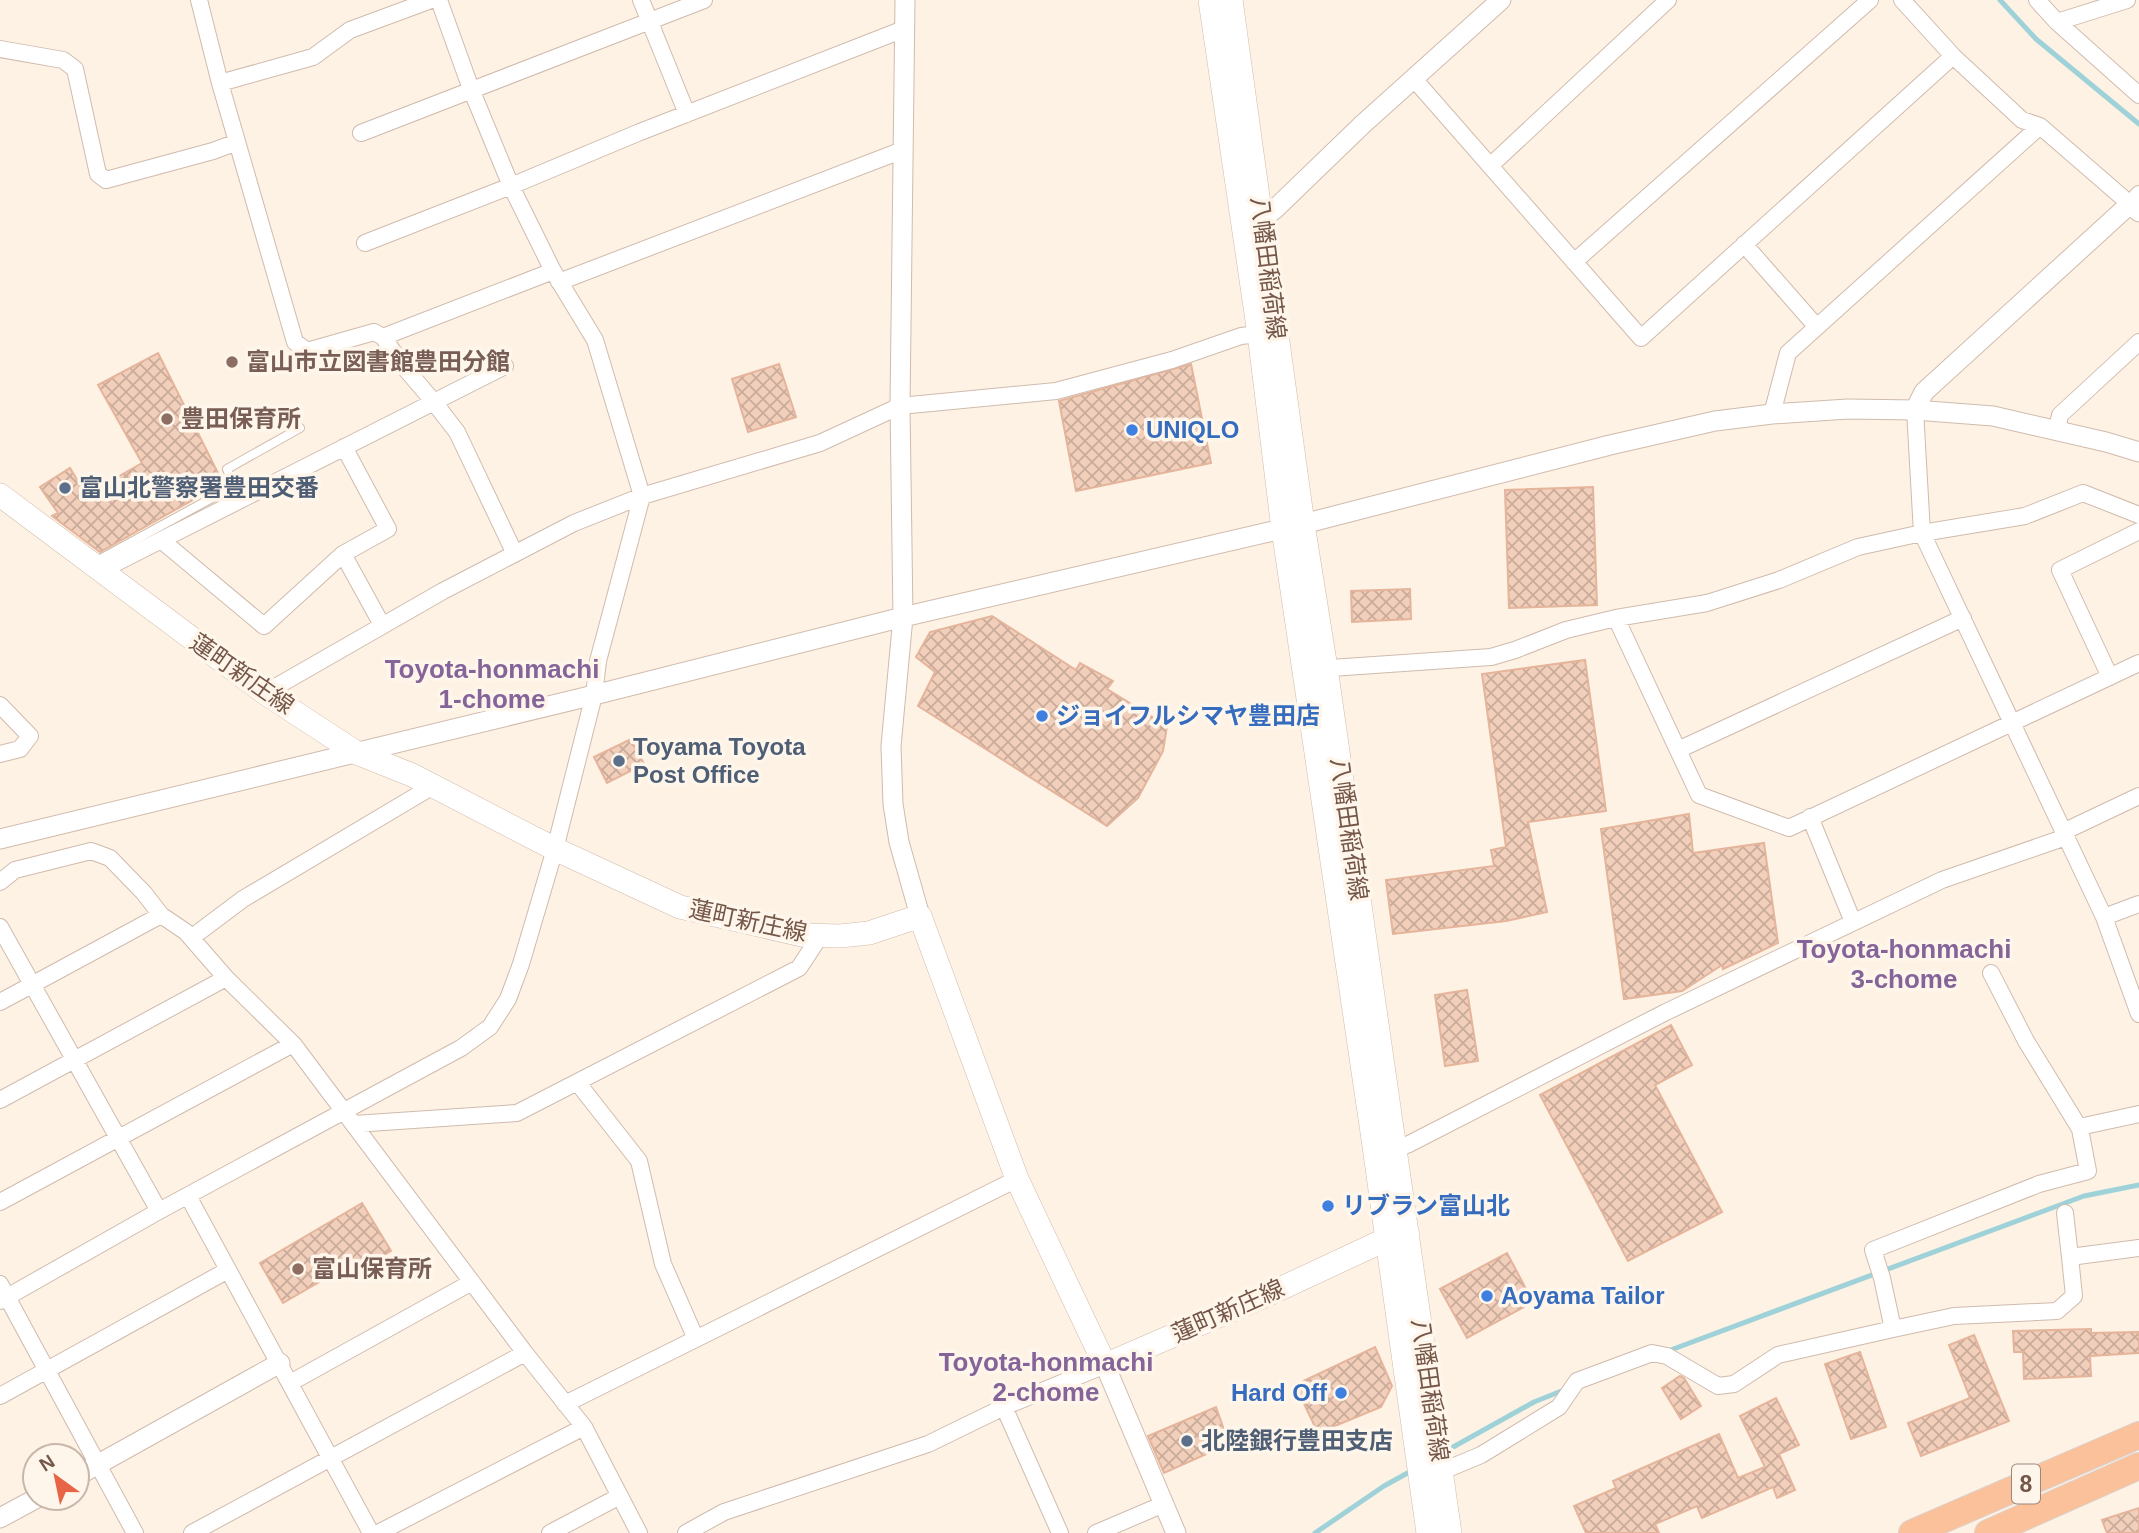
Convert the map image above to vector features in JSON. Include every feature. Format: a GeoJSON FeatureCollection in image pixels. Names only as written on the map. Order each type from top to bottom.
{"type":"FeatureCollection","features":[{"type":"Feature","properties":{"kind":"highway","name":"8"},"geometry":{"type":"LineString","coordinates":[[1912,1533],[2139,1434]]}},
{"type":"Feature","properties":{"kind":"highway","name":"8"},"geometry":{"type":"LineString","coordinates":[[1988,1533],[2139,1466]]}},
{"type":"Feature","properties":{"kind":"main road","name":"八幡田稲荷線"},"geometry":{"type":"LineString","coordinates":[[1210,0],[1252,223],[1293,526],[1432,1475],[1450,1533]]}},
{"type":"Feature","properties":{"kind":"main road","name":"八幡田稲荷線"},"geometry":{"type":"LineString","coordinates":[[1231,0],[1252,223]]}},
{"type":"Feature","properties":{"kind":"main road","name":"蓮町新庄線"},"geometry":{"type":"LineString","coordinates":[[0,495],[265,693],[356,753],[412,775],[555,849],[680,907],[802,936],[869,933],[920,916]]}},
{"type":"Feature","properties":{"kind":"main road"},"geometry":{"type":"LineString","coordinates":[[920,916],[1017,1179],[1105,1365]]}},
{"type":"Feature","properties":{"kind":"main road","name":"蓮町新庄線"},"geometry":{"type":"LineString","coordinates":[[1105,1365],[1397,1237]]}},
{"type":"Feature","properties":{"kind":"main road","name":"八幡田稲荷線"},"geometry":{"type":"LineString","coordinates":[[1428,1533],[1432,1475]]}},
{"type":"Feature","properties":{"kind":"street"},"geometry":{"type":"LineString","coordinates":[[199,0],[220,83],[295,342],[307,351],[374,332],[383,337],[457,432],[515,554]]}},
{"type":"Feature","properties":{"kind":"street"},"geometry":{"type":"LineString","coordinates":[[220,83],[313,57],[350,30],[431,0]]}},
{"type":"Feature","properties":{"kind":"street"},"geometry":{"type":"LineString","coordinates":[[135,1533],[48,1370],[2,1294],[188,1196],[350,1118],[490,1027],[508,999],[521,964],[555,849],[594,695],[598,661],[642,496],[595,340],[556,277],[511,186],[471,89],[439,0]]}},
{"type":"Feature","properties":{"kind":"street"},"geometry":{"type":"LineString","coordinates":[[641,0],[687,114]]}},
{"type":"Feature","properties":{"kind":"street"},"geometry":{"type":"LineString","coordinates":[[362,133],[704,0]]}},
{"type":"Feature","properties":{"kind":"street"},"geometry":{"type":"LineString","coordinates":[[905,0],[900,406],[903,617],[891,746],[893,804],[899,842],[920,916]]}},
{"type":"Feature","properties":{"kind":"street"},"geometry":{"type":"LineString","coordinates":[[1252,223],[1275,209],[1363,124],[1501,0]]}},
{"type":"Feature","properties":{"kind":"street"},"geometry":{"type":"LineString","coordinates":[[1490,166],[1668,0]]}},
{"type":"Feature","properties":{"kind":"street"},"geometry":{"type":"LineString","coordinates":[[1574,262],[1870,0]]}},
{"type":"Feature","properties":{"kind":"street"},"geometry":{"type":"LineString","coordinates":[[1902,0],[1953,56],[2022,120],[2040,127],[2136,203],[1924,392],[1915,410],[1922,533],[2104,917],[2139,1014]]}},
{"type":"Feature","properties":{"kind":"street"},"geometry":{"type":"LineString","coordinates":[[2037,0],[2057,22],[2139,94]]}},
{"type":"Feature","properties":{"kind":"street"},"geometry":{"type":"LineString","coordinates":[[2057,22],[2127,0]]}},
{"type":"Feature","properties":{"kind":"street"},"geometry":{"type":"LineString","coordinates":[[366,243],[904,29]]}},
{"type":"Feature","properties":{"kind":"street"},"geometry":{"type":"LineString","coordinates":[[0,49],[63,60],[75,69],[98,174],[106,180],[213,152],[237,142]]}},
{"type":"Feature","properties":{"kind":"street"},"geometry":{"type":"LineString","coordinates":[[1414,79],[1641,338],[1953,56]]}},
{"type":"Feature","properties":{"kind":"street"},"geometry":{"type":"LineString","coordinates":[[1772,414],[1787,353],[2040,127]]}},
{"type":"Feature","properties":{"kind":"street"},"geometry":{"type":"LineString","coordinates":[[383,337],[556,277],[902,150]]}},
{"type":"Feature","properties":{"kind":"street"},"geometry":{"type":"LineString","coordinates":[[1744,244],[1816,326]]}},
{"type":"Feature","properties":{"kind":"street"},"geometry":{"type":"LineString","coordinates":[[265,693],[382,625],[574,523],[642,496],[820,443],[900,406],[1056,391],[1172,360],[1241,337],[1268,333]]}},
{"type":"Feature","properties":{"kind":"street"},"geometry":{"type":"LineString","coordinates":[[2057,430],[2060,415],[2139,342]]}},
{"type":"Feature","properties":{"kind":"street"},"geometry":{"type":"LineString","coordinates":[[95,568],[161,540],[505,366]]}},
{"type":"Feature","properties":{"kind":"street"},"geometry":{"type":"LineString","coordinates":[[0,839],[1716,421],[1848,409],[1915,410],[1993,416],[2139,452]]}},
{"type":"Feature","properties":{"kind":"street"},"geometry":{"type":"LineString","coordinates":[[161,540],[264,626],[343,554],[388,529],[344,447]]}},
{"type":"Feature","properties":{"kind":"street"},"geometry":{"type":"LineString","coordinates":[[1315,669],[1490,657],[1566,630],[1616,618],[1707,603],[1779,580],[1858,547],[2025,516],[2083,493],[2139,515]]}},
{"type":"Feature","properties":{"kind":"street"},"geometry":{"type":"LineString","coordinates":[[2110,677],[2060,570],[2139,531]]}},
{"type":"Feature","properties":{"kind":"street"},"geometry":{"type":"LineString","coordinates":[[343,554],[382,625]]}},
{"type":"Feature","properties":{"kind":"street"},"geometry":{"type":"LineString","coordinates":[[1616,618],[1699,795],[1789,828],[2139,663]]}},
{"type":"Feature","properties":{"kind":"street"},"geometry":{"type":"LineString","coordinates":[[1678,750],[1963,618]]}},
{"type":"Feature","properties":{"kind":"street"},"geometry":{"type":"LineString","coordinates":[[0,705],[30,736],[20,749],[0,754]]}},
{"type":"Feature","properties":{"kind":"street"},"geometry":{"type":"LineString","coordinates":[[191,938],[243,899],[433,786]]}},
{"type":"Feature","properties":{"kind":"street"},"geometry":{"type":"LineString","coordinates":[[1385,1153],[1853,922],[1942,880],[2065,834],[2139,796]]}},
{"type":"Feature","properties":{"kind":"street"},"geometry":{"type":"LineString","coordinates":[[1810,817],[1853,922]]}},
{"type":"Feature","properties":{"kind":"street"},"geometry":{"type":"LineString","coordinates":[[0,882],[15,870],[91,851],[110,858],[161,915],[191,938],[226,978],[293,1044],[525,1353],[584,1427],[639,1533]]}},
{"type":"Feature","properties":{"kind":"street"},"geometry":{"type":"LineString","coordinates":[[2104,917],[2139,904]]}},
{"type":"Feature","properties":{"kind":"street"},"geometry":{"type":"LineString","coordinates":[[0,1002],[161,915]]}},
{"type":"Feature","properties":{"kind":"street"},"geometry":{"type":"LineString","coordinates":[[0,927],[159,1211]]}},
{"type":"Feature","properties":{"kind":"street"},"geometry":{"type":"LineString","coordinates":[[350,1118],[517,1113],[799,968],[820,936]]}},
{"type":"Feature","properties":{"kind":"street"},"geometry":{"type":"LineString","coordinates":[[1893,1329],[1873,1250],[2039,1184],[2088,1171],[2080,1129],[2026,1041],[1991,973]]}},
{"type":"Feature","properties":{"kind":"street"},"geometry":{"type":"LineString","coordinates":[[0,1100],[226,978]]}},
{"type":"Feature","properties":{"kind":"street"},"geometry":{"type":"LineString","coordinates":[[0,1202],[293,1044]]}},
{"type":"Feature","properties":{"kind":"street"},"geometry":{"type":"LineString","coordinates":[[577,1082],[639,1161],[663,1265],[696,1339]]}},
{"type":"Feature","properties":{"kind":"street"},"geometry":{"type":"LineString","coordinates":[[2080,1129],[2139,1114]]}},
{"type":"Feature","properties":{"kind":"street"},"geometry":{"type":"LineString","coordinates":[[565,1404],[1017,1179]]}},
{"type":"Feature","properties":{"kind":"street"},"geometry":{"type":"LineString","coordinates":[[188,1196],[371,1533]]}},
{"type":"Feature","properties":{"kind":"street"},"geometry":{"type":"LineString","coordinates":[[1432,1475],[1481,1455],[1559,1407],[1577,1381],[1652,1353],[1667,1356],[1718,1386],[1734,1384],[1779,1355],[1893,1329],[1954,1316],[2057,1311],[2074,1296],[2065,1213]]}},
{"type":"Feature","properties":{"kind":"street"},"geometry":{"type":"LineString","coordinates":[[2070,1257],[2139,1248]]}},
{"type":"Feature","properties":{"kind":"street"},"geometry":{"type":"LineString","coordinates":[[0,1396],[228,1270]]}},
{"type":"Feature","properties":{"kind":"street"},"geometry":{"type":"LineString","coordinates":[[290,1382],[472,1282]]}},
{"type":"Feature","properties":{"kind":"street"},"geometry":{"type":"LineString","coordinates":[[192,1533],[525,1353]]}},
{"type":"Feature","properties":{"kind":"street"},"geometry":{"type":"LineString","coordinates":[[91,1468],[279,1363]]}},
{"type":"Feature","properties":{"kind":"street"},"geometry":{"type":"LineString","coordinates":[[686,1533],[724,1512],[928,1444],[1004,1407],[1105,1365],[1176,1533]]}},
{"type":"Feature","properties":{"kind":"street"},"geometry":{"type":"LineString","coordinates":[[1004,1407],[1060,1533]]}},
{"type":"Feature","properties":{"kind":"street"},"geometry":{"type":"LineString","coordinates":[[378,1533],[584,1427]]}},
{"type":"Feature","properties":{"kind":"street"},"geometry":{"type":"LineString","coordinates":[[550,1533],[620,1496]]}},
{"type":"Feature","properties":{"kind":"street"},"geometry":{"type":"LineString","coordinates":[[1096,1533],[1164,1504]]}},
{"type":"Feature","properties":{"kind":"street"},"geometry":{"type":"LineString","coordinates":[[0,1518],[21,1507]]}},
{"type":"Feature","properties":{"kind":"lane"},"geometry":{"type":"LineString","coordinates":[[95,568],[234,486],[227,469],[300,428]]}},
{"type":"Feature","properties":{"kind":"building"},"geometry":{"type":"Polygon","coordinates":[[[158,353],[223,483],[100,552],[52,516],[58,513],[40,487],[70,468],[86,495],[142,463],[98,385],[158,353]]]}},
{"type":"Feature","properties":{"kind":"building"},"geometry":{"type":"Polygon","coordinates":[[[779,364],[796,417],[748,432],[732,379],[779,364]]]}},
{"type":"Feature","properties":{"kind":"building"},"geometry":{"type":"Polygon","coordinates":[[[1191,364],[1211,463],[1076,491],[1059,401],[1191,364]]]}},
{"type":"Feature","properties":{"kind":"building"},"geometry":{"type":"Polygon","coordinates":[[[1593,487],[1597,605],[1509,608],[1505,490],[1593,487]]]}},
{"type":"Feature","properties":{"kind":"building"},"geometry":{"type":"Polygon","coordinates":[[[1410,589],[1411,619],[1352,622],[1351,591],[1410,589]]]}},
{"type":"Feature","properties":{"kind":"building","name":"ジョイフルシマヤ豊田店"},"geometry":{"type":"Polygon","coordinates":[[[992,616],[1076,670],[1080,663],[1113,681],[1107,689],[1167,726],[1163,751],[1138,798],[1107,826],[918,706],[935,672],[916,657],[930,632],[992,616]]]}},
{"type":"Feature","properties":{"kind":"building"},"geometry":{"type":"Polygon","coordinates":[[[1585,660],[1606,811],[1528,822],[1547,912],[1506,921],[1393,934],[1386,880],[1494,866],[1491,850],[1506,847],[1482,674],[1585,660]]]}},
{"type":"Feature","properties":{"kind":"building"},"geometry":{"type":"Polygon","coordinates":[[[631,739],[644,764],[607,783],[594,757],[631,739]]]}},
{"type":"Feature","properties":{"kind":"building"},"geometry":{"type":"Polygon","coordinates":[[[1689,814],[1693,853],[1764,843],[1778,943],[1723,969],[1722,965],[1682,991],[1624,999],[1601,829],[1689,814]]]}},
{"type":"Feature","properties":{"kind":"building"},"geometry":{"type":"Polygon","coordinates":[[[1467,990],[1478,1061],[1445,1066],[1435,995],[1467,990]]]}},
{"type":"Feature","properties":{"kind":"building"},"geometry":{"type":"Polygon","coordinates":[[[1671,1025],[1692,1065],[1655,1085],[1722,1212],[1628,1261],[1540,1095],[1671,1025]]]}},
{"type":"Feature","properties":{"kind":"building"},"geometry":{"type":"Polygon","coordinates":[[[362,1203],[391,1251],[351,1274],[347,1266],[283,1303],[260,1263],[362,1203]]]}},
{"type":"Feature","properties":{"kind":"building","name":"Aoyama Tailor"},"geometry":{"type":"Polygon","coordinates":[[[1507,1253],[1533,1302],[1467,1338],[1440,1289],[1507,1253]]]}},
{"type":"Feature","properties":{"kind":"building"},"geometry":{"type":"Polygon","coordinates":[[[2091,1329],[2091,1333],[2139,1332],[2139,1353],[2090,1356],[2091,1376],[2024,1379],[2023,1352],[2014,1352],[2013,1331],[2091,1329]]]}},
{"type":"Feature","properties":{"kind":"building"},"geometry":{"type":"Polygon","coordinates":[[[1974,1335],[2009,1421],[1921,1456],[1908,1423],[1970,1398],[1949,1345],[1974,1335]]]}},
{"type":"Feature","properties":{"kind":"building"},"geometry":{"type":"Polygon","coordinates":[[[1375,1347],[1392,1386],[1381,1407],[1318,1433],[1295,1385],[1375,1347]]]}},
{"type":"Feature","properties":{"kind":"building"},"geometry":{"type":"Polygon","coordinates":[[[1860,1352],[1886,1427],[1851,1439],[1825,1364],[1860,1352]]]}},
{"type":"Feature","properties":{"kind":"building"},"geometry":{"type":"Polygon","coordinates":[[[1680,1376],[1684,1378],[1701,1406],[1681,1419],[1662,1388],[1680,1376]]]}},
{"type":"Feature","properties":{"kind":"building"},"geometry":{"type":"Polygon","coordinates":[[[1776,1398],[1799,1445],[1779,1454],[1795,1490],[1777,1498],[1773,1487],[1702,1518],[1697,1506],[1655,1524],[1659,1533],[1586,1533],[1574,1506],[1616,1488],[1613,1481],[1719,1434],[1738,1478],[1765,1467],[1740,1416],[1776,1398]]]}},
{"type":"Feature","properties":{"kind":"building","name":"北陸銀行豊田支店"},"geometry":{"type":"Polygon","coordinates":[[[1216,1407],[1229,1444],[1164,1473],[1148,1436],[1216,1407]]]}},
{"type":"Feature","properties":{"kind":"building"},"geometry":{"type":"Polygon","coordinates":[[[2139,1508],[2139,1533],[2107,1533],[2102,1520],[2139,1508]]]}},
{"type":"Feature","properties":{"kind":"waterway"},"geometry":{"type":"LineString","coordinates":[[2000,0],[2036,39],[2139,124]]}},
{"type":"Feature","properties":{"kind":"waterway"},"geometry":{"type":"LineString","coordinates":[[1668,1351],[2084,1196],[2139,1185]]}},
{"type":"Feature","properties":{"kind":"waterway"},"geometry":{"type":"LineString","coordinates":[[1446,1451],[1534,1402],[1564,1390]]}},
{"type":"Feature","properties":{"kind":"waterway"},"geometry":{"type":"LineString","coordinates":[[1315,1533],[1384,1486],[1413,1470]]}},
{"type":"Feature","properties":{"kind":"place","name":"富山市立図書館豊田分館"},"geometry":{"type":"Point","coordinates":[232,362]}},
{"type":"Feature","properties":{"kind":"place","name":"豊田保育所"},"geometry":{"type":"Point","coordinates":[167,419]}},
{"type":"Feature","properties":{"kind":"place","name":"UNIQLO"},"geometry":{"type":"Point","coordinates":[1132,430]}},
{"type":"Feature","properties":{"kind":"place","name":"富山北警察署豊田交番"},"geometry":{"type":"Point","coordinates":[65,488]}},
{"type":"Feature","properties":{"kind":"place","name":"ジョイフルシマヤ豊田店"},"geometry":{"type":"Point","coordinates":[1042,716]}},
{"type":"Feature","properties":{"kind":"place","name":"Toyama Toyota Post Office"},"geometry":{"type":"Point","coordinates":[619,761]}},
{"type":"Feature","properties":{"kind":"place","name":"リブラン富山北"},"geometry":{"type":"Point","coordinates":[1328,1206]}},
{"type":"Feature","properties":{"kind":"place","name":"富山保育所"},"geometry":{"type":"Point","coordinates":[298,1269]}},
{"type":"Feature","properties":{"kind":"place","name":"Aoyama Tailor"},"geometry":{"type":"Point","coordinates":[1487,1296]}},
{"type":"Feature","properties":{"kind":"place","name":"Hard Off"},"geometry":{"type":"Point","coordinates":[1341,1393]}},
{"type":"Feature","properties":{"kind":"place","name":"北陸銀行豊田支店"},"geometry":{"type":"Point","coordinates":[1187,1441]}},
{"type":"Feature","properties":{"kind":"district","name":"Toyota-honmachi 1-chome"},"geometry":{"type":"Point","coordinates":[492,684]}},
{"type":"Feature","properties":{"kind":"district","name":"Toyota-honmachi 3-chome"},"geometry":{"type":"Point","coordinates":[1904,964]}},
{"type":"Feature","properties":{"kind":"district","name":"Toyota-honmachi 2-chome"},"geometry":{"type":"Point","coordinates":[1046,1377]}}]}
